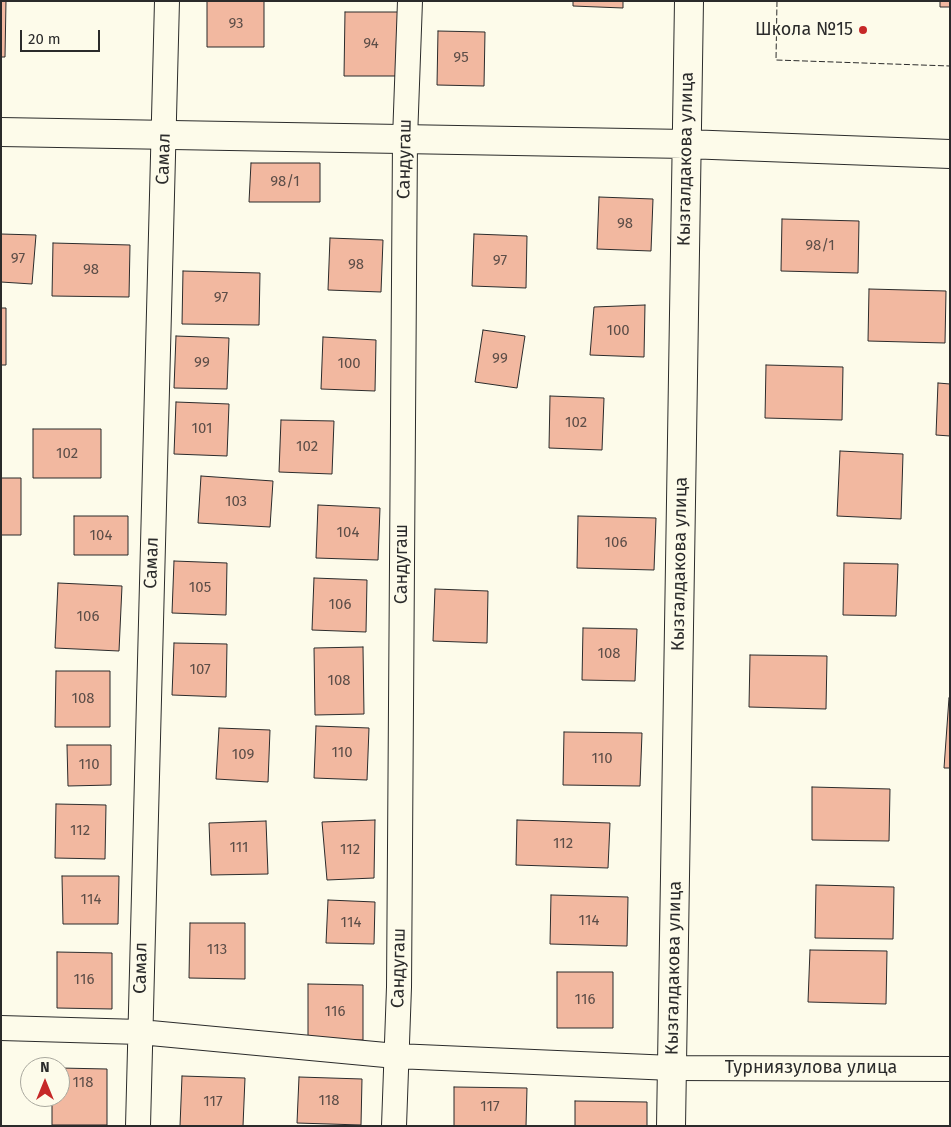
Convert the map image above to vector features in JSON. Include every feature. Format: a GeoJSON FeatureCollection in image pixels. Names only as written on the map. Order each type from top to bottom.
{"type":"FeatureCollection","features":[{"type":"Feature","properties":{"kind":"street","name":"Самал"},"geometry":{"type":"LineString","coordinates":[[138,1126],[167,1]]}},
{"type":"Feature","properties":{"kind":"street","name":"Сандугаш"},"geometry":{"type":"LineString","coordinates":[[394,1126],[399,987],[405,139],[410,1]]}},
{"type":"Feature","properties":{"kind":"street","name":"Кызгалдакова улица"},"geometry":{"type":"LineString","coordinates":[[670,1126],[689,1]]}},
{"type":"Feature","properties":{"kind":"street"},"geometry":{"type":"LineString","coordinates":[[1,132],[686,144],[950,154]]}},
{"type":"Feature","properties":{"kind":"street","name":"Турниязулова улица"},"geometry":{"type":"LineString","coordinates":[[1,1028],[140,1032],[396,1056],[672,1068],[950,1069]]}},
{"type":"Feature","properties":{"kind":"building"},"geometry":{"type":"Polygon","coordinates":[[[1,1],[6,1],[5,57],[1,57],[1,1]]]}},
{"type":"Feature","properties":{"kind":"building"},"geometry":{"type":"Polygon","coordinates":[[[207,1],[264,1],[264,47],[207,47],[207,1]]]}},
{"type":"Feature","properties":{"kind":"building"},"geometry":{"type":"Polygon","coordinates":[[[573,1],[623,1],[623,8],[573,6],[573,1]]]}},
{"type":"Feature","properties":{"kind":"building"},"geometry":{"type":"Polygon","coordinates":[[[940,1],[950,1],[950,7],[940,7],[940,1]]]}},
{"type":"Feature","properties":{"kind":"building"},"geometry":{"type":"Polygon","coordinates":[[[345,12],[398,12],[398,76],[344,76],[345,12]]]}},
{"type":"Feature","properties":{"kind":"building"},"geometry":{"type":"Polygon","coordinates":[[[438,31],[485,32],[484,86],[437,85],[438,31]]]}},
{"type":"Feature","properties":{"kind":"building"},"geometry":{"type":"Polygon","coordinates":[[[251,163],[320,163],[320,202],[249,202],[251,163]]]}},
{"type":"Feature","properties":{"kind":"building"},"geometry":{"type":"Polygon","coordinates":[[[599,197],[653,199],[651,251],[597,249],[599,197]]]}},
{"type":"Feature","properties":{"kind":"building"},"geometry":{"type":"Polygon","coordinates":[[[782,219],[859,221],[858,273],[781,271],[782,219]]]}},
{"type":"Feature","properties":{"kind":"building"},"geometry":{"type":"Polygon","coordinates":[[[1,234],[36,235],[32,284],[1,282],[1,234]]]}},
{"type":"Feature","properties":{"kind":"building"},"geometry":{"type":"Polygon","coordinates":[[[474,234],[527,236],[526,288],[472,286],[474,234]]]}},
{"type":"Feature","properties":{"kind":"building"},"geometry":{"type":"Polygon","coordinates":[[[330,238],[383,240],[381,292],[328,290],[330,238]]]}},
{"type":"Feature","properties":{"kind":"building"},"geometry":{"type":"Polygon","coordinates":[[[53,243],[130,245],[129,297],[52,296],[53,243]]]}},
{"type":"Feature","properties":{"kind":"building"},"geometry":{"type":"Polygon","coordinates":[[[183,271],[260,273],[259,325],[182,324],[183,271]]]}},
{"type":"Feature","properties":{"kind":"building"},"geometry":{"type":"Polygon","coordinates":[[[869,289],[946,291],[945,343],[868,341],[869,289]]]}},
{"type":"Feature","properties":{"kind":"building"},"geometry":{"type":"Polygon","coordinates":[[[645,305],[644,357],[590,355],[594,307],[645,305]]]}},
{"type":"Feature","properties":{"kind":"building"},"geometry":{"type":"Polygon","coordinates":[[[1,308],[6,308],[6,365],[1,365],[1,308]]]}},
{"type":"Feature","properties":{"kind":"building"},"geometry":{"type":"Polygon","coordinates":[[[483,330],[525,336],[517,388],[475,382],[483,330]]]}},
{"type":"Feature","properties":{"kind":"building"},"geometry":{"type":"Polygon","coordinates":[[[176,336],[229,338],[227,389],[174,388],[176,336]]]}},
{"type":"Feature","properties":{"kind":"building"},"geometry":{"type":"Polygon","coordinates":[[[323,337],[376,340],[375,391],[321,389],[323,337]]]}},
{"type":"Feature","properties":{"kind":"building"},"geometry":{"type":"Polygon","coordinates":[[[766,365],[843,367],[842,420],[765,418],[766,365]]]}},
{"type":"Feature","properties":{"kind":"building"},"geometry":{"type":"Polygon","coordinates":[[[938,383],[950,384],[950,436],[936,435],[938,383]]]}},
{"type":"Feature","properties":{"kind":"building"},"geometry":{"type":"Polygon","coordinates":[[[550,396],[604,398],[602,450],[549,448],[550,396]]]}},
{"type":"Feature","properties":{"kind":"building"},"geometry":{"type":"Polygon","coordinates":[[[176,402],[229,404],[227,456],[174,454],[176,402]]]}},
{"type":"Feature","properties":{"kind":"building"},"geometry":{"type":"Polygon","coordinates":[[[281,420],[334,421],[332,474],[279,472],[281,420]]]}},
{"type":"Feature","properties":{"kind":"building"},"geometry":{"type":"Polygon","coordinates":[[[33,429],[101,429],[101,478],[33,478],[33,429]]]}},
{"type":"Feature","properties":{"kind":"building"},"geometry":{"type":"Polygon","coordinates":[[[840,451],[903,454],[901,519],[837,516],[840,451]]]}},
{"type":"Feature","properties":{"kind":"building"},"geometry":{"type":"Polygon","coordinates":[[[201,476],[273,481],[270,527],[198,523],[201,476]]]}},
{"type":"Feature","properties":{"kind":"building"},"geometry":{"type":"Polygon","coordinates":[[[1,478],[21,478],[21,535],[1,535],[1,478]]]}},
{"type":"Feature","properties":{"kind":"building"},"geometry":{"type":"Polygon","coordinates":[[[318,505],[380,508],[378,560],[316,558],[318,505]]]}},
{"type":"Feature","properties":{"kind":"building"},"geometry":{"type":"Polygon","coordinates":[[[74,516],[128,516],[128,555],[74,555],[74,516]]]}},
{"type":"Feature","properties":{"kind":"building"},"geometry":{"type":"Polygon","coordinates":[[[578,516],[656,518],[654,570],[577,568],[578,516]]]}},
{"type":"Feature","properties":{"kind":"building"},"geometry":{"type":"Polygon","coordinates":[[[174,561],[227,563],[226,615],[172,613],[174,561]]]}},
{"type":"Feature","properties":{"kind":"building"},"geometry":{"type":"Polygon","coordinates":[[[844,563],[898,564],[896,616],[843,615],[844,563]]]}},
{"type":"Feature","properties":{"kind":"building"},"geometry":{"type":"Polygon","coordinates":[[[314,578],[367,580],[366,632],[312,630],[314,578]]]}},
{"type":"Feature","properties":{"kind":"building"},"geometry":{"type":"Polygon","coordinates":[[[58,583],[122,586],[119,651],[55,648],[58,583]]]}},
{"type":"Feature","properties":{"kind":"building"},"geometry":{"type":"Polygon","coordinates":[[[435,589],[488,591],[487,643],[433,641],[435,589]]]}},
{"type":"Feature","properties":{"kind":"building"},"geometry":{"type":"Polygon","coordinates":[[[583,628],[637,629],[635,681],[582,680],[583,628]]]}},
{"type":"Feature","properties":{"kind":"building"},"geometry":{"type":"Polygon","coordinates":[[[174,643],[227,644],[226,697],[172,695],[174,643]]]}},
{"type":"Feature","properties":{"kind":"building"},"geometry":{"type":"Polygon","coordinates":[[[363,647],[364,714],[315,715],[314,648],[363,647]]]}},
{"type":"Feature","properties":{"kind":"building"},"geometry":{"type":"Polygon","coordinates":[[[750,655],[827,656],[826,709],[749,707],[750,655]]]}},
{"type":"Feature","properties":{"kind":"building"},"geometry":{"type":"Polygon","coordinates":[[[56,671],[110,671],[110,727],[55,727],[56,671]]]}},
{"type":"Feature","properties":{"kind":"building"},"geometry":{"type":"Polygon","coordinates":[[[949,698],[950,768],[944,768],[949,698]]]}},
{"type":"Feature","properties":{"kind":"building"},"geometry":{"type":"Polygon","coordinates":[[[316,726],[369,728],[367,780],[314,778],[316,726]]]}},
{"type":"Feature","properties":{"kind":"building"},"geometry":{"type":"Polygon","coordinates":[[[219,728],[270,730],[268,782],[216,779],[219,728]]]}},
{"type":"Feature","properties":{"kind":"building"},"geometry":{"type":"Polygon","coordinates":[[[564,732],[642,733],[640,786],[563,785],[564,732]]]}},
{"type":"Feature","properties":{"kind":"building"},"geometry":{"type":"Polygon","coordinates":[[[67,745],[111,745],[111,785],[68,786],[67,745]]]}},
{"type":"Feature","properties":{"kind":"building"},"geometry":{"type":"Polygon","coordinates":[[[812,787],[890,789],[889,841],[812,840],[812,787]]]}},
{"type":"Feature","properties":{"kind":"building"},"geometry":{"type":"Polygon","coordinates":[[[56,804],[106,805],[105,859],[55,858],[56,804]]]}},
{"type":"Feature","properties":{"kind":"building"},"geometry":{"type":"Polygon","coordinates":[[[375,820],[374,878],[327,880],[322,822],[375,820]]]}},
{"type":"Feature","properties":{"kind":"building"},"geometry":{"type":"Polygon","coordinates":[[[517,820],[610,823],[608,868],[516,865],[517,820]]]}},
{"type":"Feature","properties":{"kind":"building"},"geometry":{"type":"Polygon","coordinates":[[[266,821],[268,874],[211,875],[209,823],[266,821]]]}},
{"type":"Feature","properties":{"kind":"building"},"geometry":{"type":"Polygon","coordinates":[[[62,876],[119,876],[118,924],[63,924],[62,876]]]}},
{"type":"Feature","properties":{"kind":"building"},"geometry":{"type":"Polygon","coordinates":[[[816,885],[894,887],[893,939],[815,938],[816,885]]]}},
{"type":"Feature","properties":{"kind":"building"},"geometry":{"type":"Polygon","coordinates":[[[551,895],[628,897],[627,946],[550,944],[551,895]]]}},
{"type":"Feature","properties":{"kind":"building"},"geometry":{"type":"Polygon","coordinates":[[[328,900],[375,902],[374,944],[326,943],[328,900]]]}},
{"type":"Feature","properties":{"kind":"building"},"geometry":{"type":"Polygon","coordinates":[[[190,923],[245,923],[245,979],[189,978],[190,923]]]}},
{"type":"Feature","properties":{"kind":"building"},"geometry":{"type":"Polygon","coordinates":[[[810,950],[887,951],[886,1004],[808,1002],[810,950]]]}},
{"type":"Feature","properties":{"kind":"building"},"geometry":{"type":"Polygon","coordinates":[[[57,952],[112,953],[112,1009],[57,1008],[57,952]]]}},
{"type":"Feature","properties":{"kind":"building"},"geometry":{"type":"Polygon","coordinates":[[[557,972],[613,972],[613,1028],[557,1028],[557,972]]]}},
{"type":"Feature","properties":{"kind":"building"},"geometry":{"type":"Polygon","coordinates":[[[308,984],[363,985],[363,1040],[308,1040],[308,984]]]}},
{"type":"Feature","properties":{"kind":"building"},"geometry":{"type":"Polygon","coordinates":[[[70,1068],[107,1069],[107,1125],[52,1125],[52,1107],[70,1107],[70,1068]]]}},
{"type":"Feature","properties":{"kind":"building"},"geometry":{"type":"Polygon","coordinates":[[[182,1076],[245,1078],[243,1126],[180,1126],[182,1076]]]}},
{"type":"Feature","properties":{"kind":"building"},"geometry":{"type":"Polygon","coordinates":[[[299,1077],[362,1079],[361,1125],[297,1123],[299,1077]]]}},
{"type":"Feature","properties":{"kind":"building"},"geometry":{"type":"Polygon","coordinates":[[[454,1087],[527,1088],[526,1126],[454,1126],[454,1087]]]}},
{"type":"Feature","properties":{"kind":"building"},"geometry":{"type":"Polygon","coordinates":[[[575,1101],[647,1102],[647,1126],[575,1126],[575,1101]]]}},
{"type":"Feature","properties":{"kind":"fence"},"geometry":{"type":"LineString","coordinates":[[777,1],[776,60],[950,66]]}},
{"type":"Feature","properties":{"kind":"place","name":"Школа №15"},"geometry":{"type":"Point","coordinates":[863,30]}}]}
